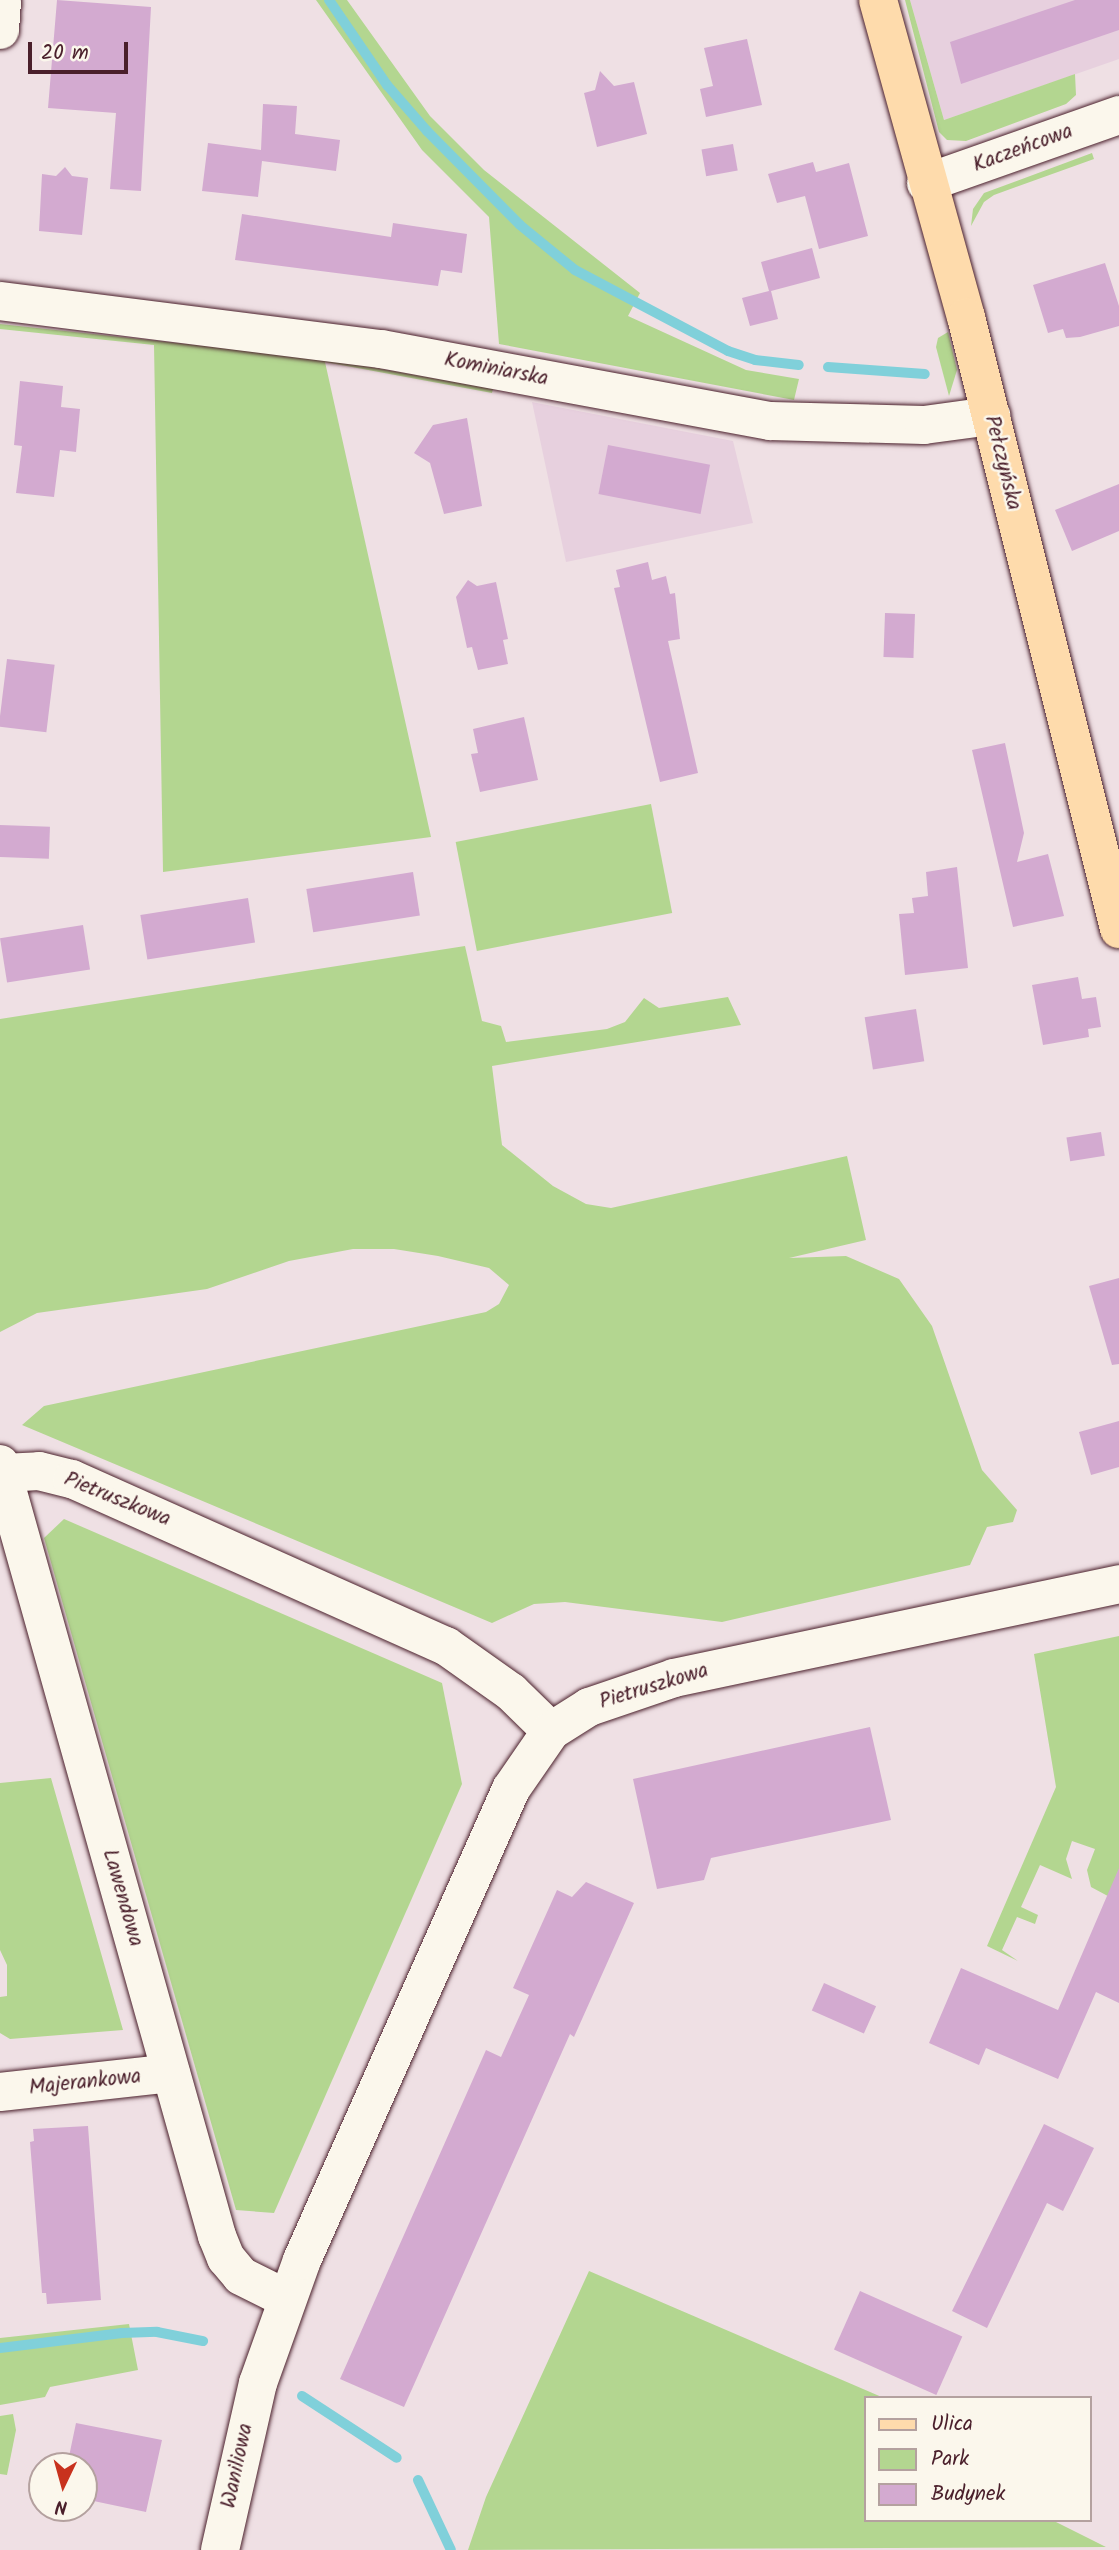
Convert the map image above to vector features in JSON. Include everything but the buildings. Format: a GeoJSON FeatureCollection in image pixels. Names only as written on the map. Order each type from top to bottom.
{"type":"FeatureCollection","features":[{"type":"Feature","properties":{"kind":"main road","name":"Pełczyńska"},"geometry":{"type":"LineString","coordinates":[[878,0],[991,416],[1119,929]]}},
{"type":"Feature","properties":{"kind":"street"},"geometry":{"type":"LineString","coordinates":[[0,30],[2,0]]}},
{"type":"Feature","properties":{"kind":"street","name":"Kaczeńcowa"},"geometry":{"type":"LineString","coordinates":[[926,183],[1119,115]]}},
{"type":"Feature","properties":{"kind":"street","name":"Kominiarska"},"geometry":{"type":"LineString","coordinates":[[0,301],[380,349],[771,421],[924,425],[991,416]]}},
{"type":"Feature","properties":{"kind":"street","name":"Pietruszkowa"},"geometry":{"type":"LineString","coordinates":[[1,1468],[40,1471],[72,1479],[446,1646],[511,1692],[551,1731],[589,1707],[674,1678],[1119,1584]]}},
{"type":"Feature","properties":{"kind":"street","name":"Lawendowa"},"geometry":{"type":"LineString","coordinates":[[1,1468],[171,2073],[226,2258],[241,2276],[287,2299]]}},
{"type":"Feature","properties":{"kind":"street","name":"Waniliowa"},"geometry":{"type":"LineString","coordinates":[[220,2550],[258,2383],[287,2299],[511,1789],[551,1731]]}},
{"type":"Feature","properties":{"kind":"street","name":"Majerankowa"},"geometry":{"type":"LineString","coordinates":[[0,2092],[171,2073]]}},
{"type":"Feature","properties":{"kind":"shaded area"},"geometry":{"type":"Polygon","coordinates":[[[910,0],[1119,0],[1119,59],[944,120],[910,0]]]}},
{"type":"Feature","properties":{"kind":"shaded area"},"geometry":{"type":"Polygon","coordinates":[[[532,402],[733,441],[753,523],[566,562],[532,402]]]}},
{"type":"Feature","properties":{"kind":"green space"},"geometry":{"type":"Polygon","coordinates":[[[316,0],[347,0],[430,116],[484,170],[640,293],[628,316],[746,370],[799,379],[794,400],[499,344],[489,217],[422,150],[316,0]]]}},
{"type":"Feature","properties":{"kind":"green space"},"geometry":{"type":"Polygon","coordinates":[[[905,0],[910,0],[944,120],[1075,74],[1076,95],[1066,104],[966,141],[947,140],[939,132],[905,0]]]}},
{"type":"Feature","properties":{"kind":"green space"},"geometry":{"type":"Polygon","coordinates":[[[1092,153],[1094,159],[994,195],[984,202],[971,226],[973,209],[984,193],[1092,153]]]}},
{"type":"Feature","properties":{"kind":"green space"},"geometry":{"type":"Polygon","coordinates":[[[0,324],[325,359],[493,389],[492,393],[325,362],[431,837],[163,872],[154,345],[0,329],[0,324]]]}},
{"type":"Feature","properties":{"kind":"green space"},"geometry":{"type":"Polygon","coordinates":[[[948,332],[957,370],[949,396],[936,347],[938,338],[948,332]]]}},
{"type":"Feature","properties":{"kind":"green space"},"geometry":{"type":"Polygon","coordinates":[[[651,804],[672,913],[477,951],[456,842],[651,804]]]}},
{"type":"Feature","properties":{"kind":"green space"},"geometry":{"type":"Polygon","coordinates":[[[465,946],[482,1021],[501,1026],[506,1042],[607,1029],[625,1022],[644,998],[659,1008],[728,997],[741,1025],[492,1066],[502,1145],[553,1186],[586,1204],[611,1208],[847,1156],[866,1240],[789,1258],[846,1256],[899,1279],[932,1326],[982,1470],[1017,1510],[1013,1522],[987,1527],[970,1565],[722,1622],[565,1602],[534,1604],[492,1623],[22,1425],[44,1406],[486,1312],[499,1304],[509,1285],[489,1268],[438,1256],[394,1249],[353,1249],[289,1261],[207,1289],[37,1313],[0,1332],[0,1019],[465,946]]]}},
{"type":"Feature","properties":{"kind":"green space"},"geometry":{"type":"Polygon","coordinates":[[[64,1519],[442,1683],[462,1784],[274,2213],[236,2210],[44,1538],[64,1519]]]}},
{"type":"Feature","properties":{"kind":"green space"},"geometry":{"type":"Polygon","coordinates":[[[1119,1636],[1119,1902],[1091,1887],[1087,1870],[1095,1849],[1072,1841],[1066,1859],[1072,1879],[1040,1865],[1021,1907],[1038,1915],[1035,1924],[1017,1917],[1002,1950],[1018,1961],[987,1946],[1056,1787],[1034,1654],[1119,1636]]]}},
{"type":"Feature","properties":{"kind":"green space"},"geometry":{"type":"Polygon","coordinates":[[[51,1778],[123,2030],[10,2039],[0,2033],[0,1997],[7,1996],[7,1965],[0,1950],[0,1783],[51,1778]]]}},
{"type":"Feature","properties":{"kind":"green space"},"geometry":{"type":"Polygon","coordinates":[[[589,2271],[879,2396],[864,2396],[864,2522],[1056,2522],[1106,2547],[468,2550],[486,2497],[589,2271]]]}},
{"type":"Feature","properties":{"kind":"green space"},"geometry":{"type":"Polygon","coordinates":[[[129,2324],[138,2370],[50,2387],[45,2397],[0,2405],[0,2338],[129,2324]]]}},
{"type":"Feature","properties":{"kind":"green space"},"geometry":{"type":"Polygon","coordinates":[[[13,2414],[16,2430],[7,2475],[0,2474],[0,2416],[13,2414]]]}},
{"type":"Feature","properties":{"kind":"waterway"},"geometry":{"type":"LineString","coordinates":[[329,0],[387,85],[427,131],[520,225],[575,270],[728,351],[755,360],[799,365]]}},
{"type":"Feature","properties":{"kind":"waterway"},"geometry":{"type":"LineString","coordinates":[[828,367],[925,374]]}},
{"type":"Feature","properties":{"kind":"waterway"},"geometry":{"type":"LineString","coordinates":[[0,2348],[122,2333],[157,2332],[203,2341]]}},
{"type":"Feature","properties":{"kind":"waterway"},"geometry":{"type":"LineString","coordinates":[[302,2396],[397,2458]]}},
{"type":"Feature","properties":{"kind":"waterway"},"geometry":{"type":"LineString","coordinates":[[418,2480],[451,2550]]}}]}
